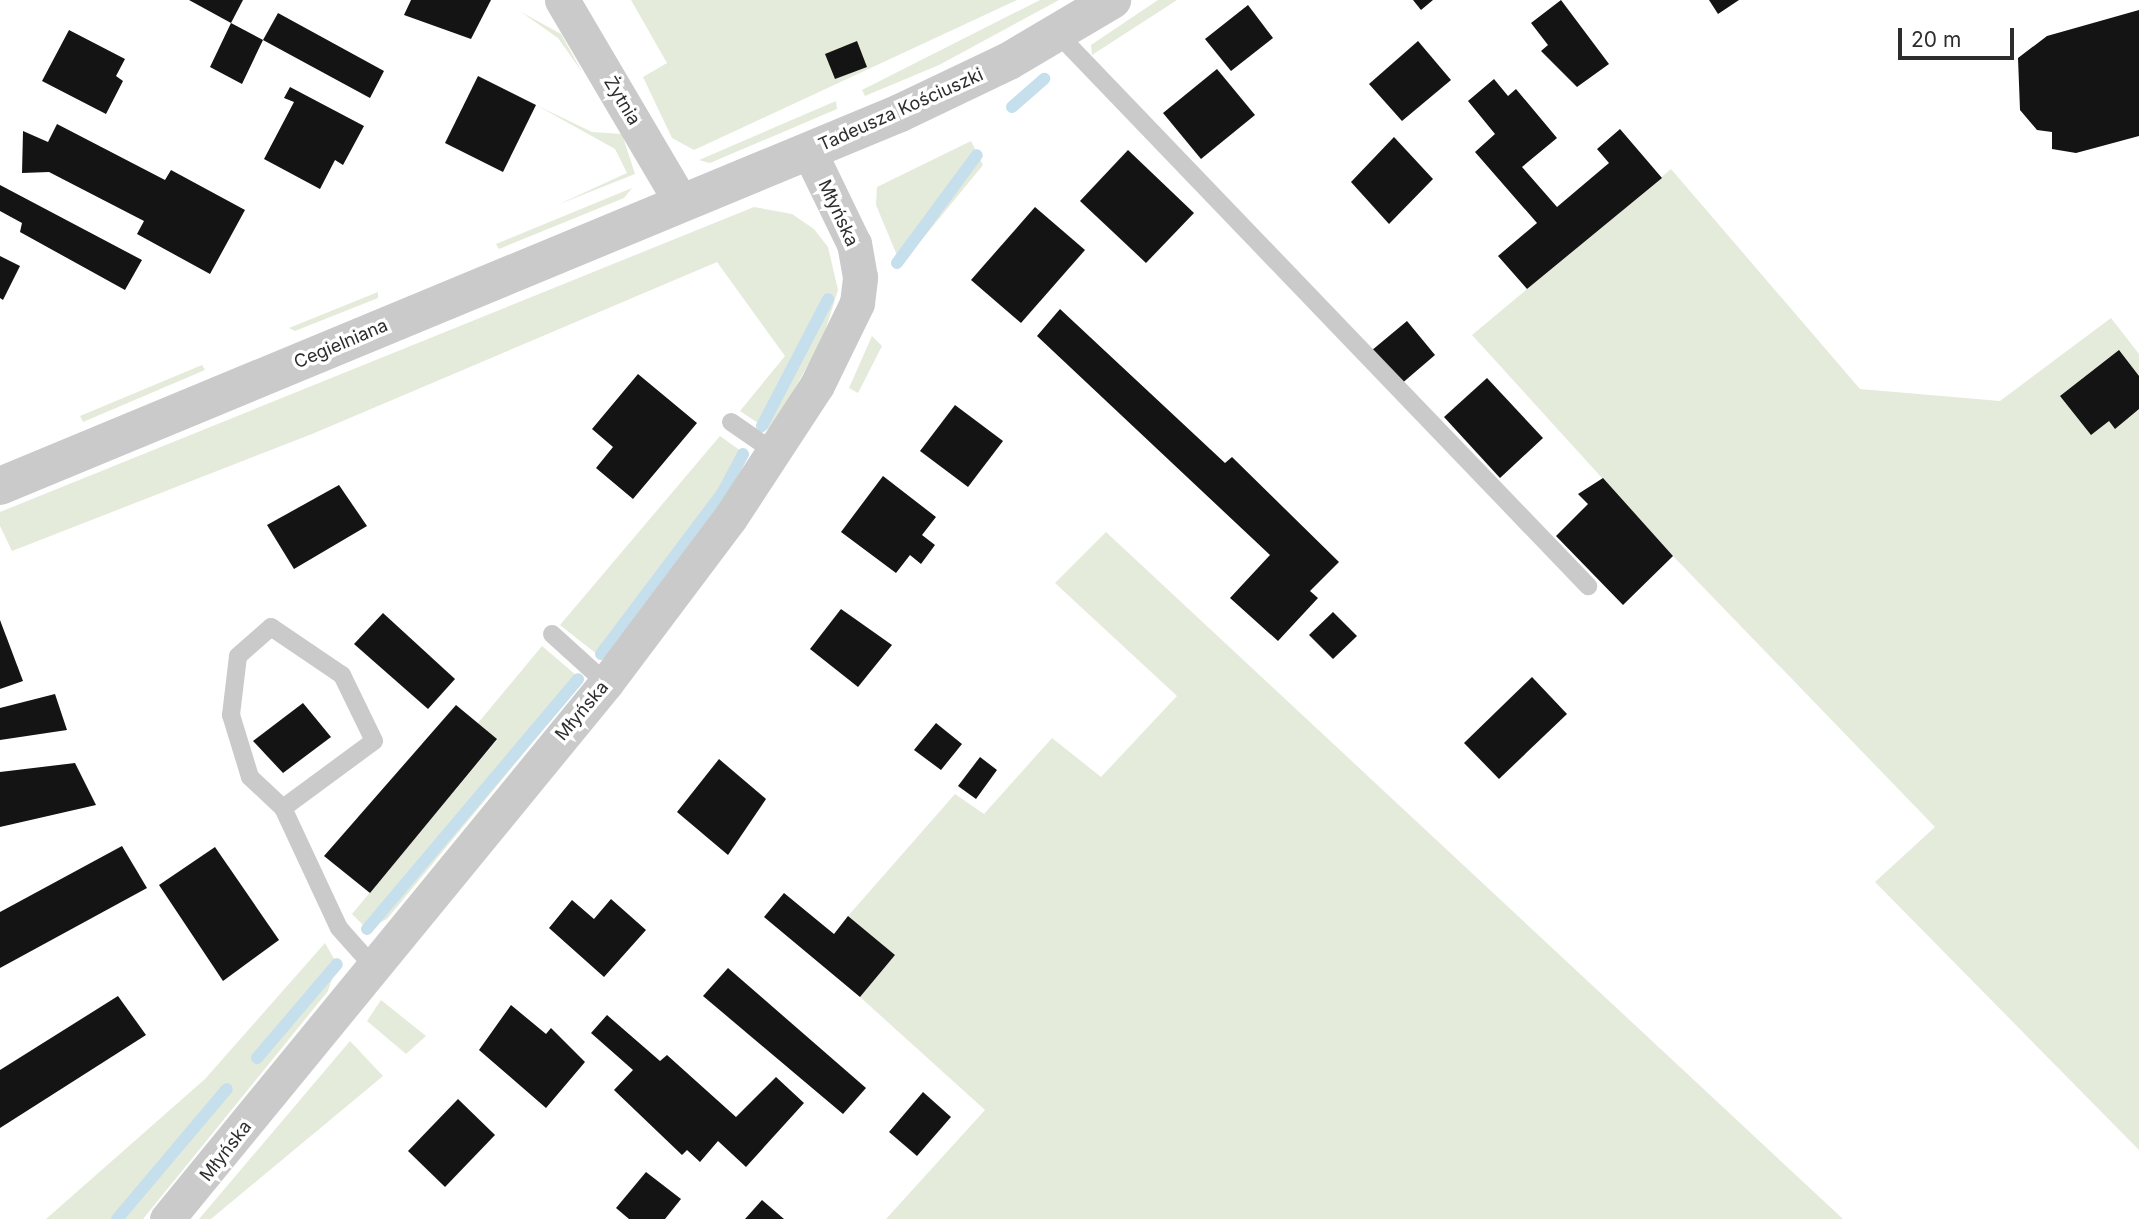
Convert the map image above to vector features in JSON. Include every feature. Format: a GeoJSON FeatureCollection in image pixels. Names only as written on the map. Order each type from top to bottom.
{"type":"FeatureCollection","features":[{"type":"Feature","properties":{"kind":"street","name":"Żytnia"},"geometry":{"type":"LineString","coordinates":[[562,0],[681,202]]}},
{"type":"Feature","properties":{"kind":"street","name":"Tadeusza Kościuszki"},"geometry":{"type":"LineString","coordinates":[[681,202],[809,151],[961,85],[1112,0]]}},
{"type":"Feature","properties":{"kind":"street","name":"Młyńska"},"geometry":{"type":"LineString","coordinates":[[167,1219],[371,964],[606,683],[776,453],[857,303],[854,244],[809,151]]}},
{"type":"Feature","properties":{"kind":"street","name":"Cegielniana"},"geometry":{"type":"LineString","coordinates":[[0,486],[681,202]]}},
{"type":"Feature","properties":{"kind":"lane"},"geometry":{"type":"LineString","coordinates":[[1057,33],[1588,586]]}},
{"type":"Feature","properties":{"kind":"lane"},"geometry":{"type":"LineString","coordinates":[[731,422],[776,453]]}},
{"type":"Feature","properties":{"kind":"lane"},"geometry":{"type":"LineString","coordinates":[[283,808],[374,741],[342,675],[271,626],[238,656],[231,715],[250,777],[283,808],[339,928],[371,964]]}},
{"type":"Feature","properties":{"kind":"lane"},"geometry":{"type":"LineString","coordinates":[[552,634],[606,683]]}},
{"type":"Feature","properties":{"kind":"green space"},"geometry":{"type":"Polygon","coordinates":[[[631,0],[1017,0],[694,150],[672,138],[643,77],[667,63],[631,0]]]}},
{"type":"Feature","properties":{"kind":"green space"},"geometry":{"type":"Polygon","coordinates":[[[1040,0],[1059,0],[939,65],[865,96],[862,90],[1040,0]]]}},
{"type":"Feature","properties":{"kind":"green space"},"geometry":{"type":"Polygon","coordinates":[[[1158,0],[1177,0],[1092,55],[1091,45],[1158,0]]]}},
{"type":"Feature","properties":{"kind":"green space"},"geometry":{"type":"Polygon","coordinates":[[[521,12],[561,34],[582,72],[558,38],[521,12]]]}},
{"type":"Feature","properties":{"kind":"green space"},"geometry":{"type":"Polygon","coordinates":[[[836,101],[837,109],[710,163],[699,160],[836,101]]]}},
{"type":"Feature","properties":{"kind":"green space"},"geometry":{"type":"Polygon","coordinates":[[[536,105],[592,132],[622,134],[635,174],[557,205],[627,173],[615,149],[536,105]]]}},
{"type":"Feature","properties":{"kind":"green space"},"geometry":{"type":"Polygon","coordinates":[[[971,141],[983,165],[901,265],[876,205],[877,187],[971,141]]]}},
{"type":"Feature","properties":{"kind":"green space"},"geometry":{"type":"Polygon","coordinates":[[[1671,169],[1860,389],[2000,401],[2111,318],[2139,354],[2139,1150],[1875,882],[1935,827],[1673,556],[1472,335],[1671,169]]]}},
{"type":"Feature","properties":{"kind":"green space"},"geometry":{"type":"Polygon","coordinates":[[[632,188],[624,198],[499,249],[496,244],[632,188]]]}},
{"type":"Feature","properties":{"kind":"green space"},"geometry":{"type":"Polygon","coordinates":[[[754,207],[792,214],[814,229],[828,247],[838,290],[822,341],[770,431],[740,411],[785,356],[717,262],[312,434],[12,551],[0,526],[0,512],[754,207]]]}},
{"type":"Feature","properties":{"kind":"green space"},"geometry":{"type":"Polygon","coordinates":[[[378,292],[378,298],[295,331],[289,328],[378,292]]]}},
{"type":"Feature","properties":{"kind":"green space"},"geometry":{"type":"Polygon","coordinates":[[[872,336],[882,346],[858,393],[849,388],[872,336]]]}},
{"type":"Feature","properties":{"kind":"green space"},"geometry":{"type":"Polygon","coordinates":[[[202,365],[205,370],[83,422],[80,416],[202,365]]]}},
{"type":"Feature","properties":{"kind":"green space"},"geometry":{"type":"Polygon","coordinates":[[[720,436],[748,456],[603,659],[560,625],[720,436]]]}},
{"type":"Feature","properties":{"kind":"green space"},"geometry":{"type":"Polygon","coordinates":[[[1106,532],[1843,1219],[886,1219],[985,1110],[860,997],[895,955],[848,916],[955,794],[984,814],[1052,738],[1101,777],[1177,696],[1055,583],[1106,532]]]}},
{"type":"Feature","properties":{"kind":"green space"},"geometry":{"type":"Polygon","coordinates":[[[542,646],[583,681],[387,919],[367,929],[352,914],[497,740],[478,723],[542,646]]]}},
{"type":"Feature","properties":{"kind":"green space"},"geometry":{"type":"Polygon","coordinates":[[[325,943],[337,964],[328,991],[143,1219],[46,1219],[205,1079],[325,943]]]}},
{"type":"Feature","properties":{"kind":"green space"},"geometry":{"type":"Polygon","coordinates":[[[381,1000],[426,1036],[406,1054],[367,1021],[381,1000]]]}},
{"type":"Feature","properties":{"kind":"green space"},"geometry":{"type":"Polygon","coordinates":[[[350,1041],[383,1076],[211,1219],[199,1219],[350,1041]]]}},
{"type":"Feature","properties":{"kind":"building"},"geometry":{"type":"Polygon","coordinates":[[[189,0],[243,0],[231,23],[189,0]]]}},
{"type":"Feature","properties":{"kind":"building"},"geometry":{"type":"Polygon","coordinates":[[[411,0],[491,0],[471,39],[404,15],[411,0]]]}},
{"type":"Feature","properties":{"kind":"building"},"geometry":{"type":"Polygon","coordinates":[[[1413,0],[1433,0],[1421,10],[1413,0]]]}},
{"type":"Feature","properties":{"kind":"building"},"geometry":{"type":"Polygon","coordinates":[[[1561,0],[1609,64],[1577,87],[1541,51],[1548,45],[1531,23],[1561,0]]]}},
{"type":"Feature","properties":{"kind":"building"},"geometry":{"type":"Polygon","coordinates":[[[1709,0],[1739,0],[1718,14],[1709,0]]]}},
{"type":"Feature","properties":{"kind":"building"},"geometry":{"type":"Polygon","coordinates":[[[1248,5],[1273,38],[1231,71],[1205,39],[1248,5]]]}},
{"type":"Feature","properties":{"kind":"building"},"geometry":{"type":"Polygon","coordinates":[[[2139,10],[2139,136],[2076,153],[2052,149],[2052,132],[2037,130],[2020,110],[2018,58],[2047,36],[2139,10]]]}},
{"type":"Feature","properties":{"kind":"building"},"geometry":{"type":"Polygon","coordinates":[[[278,13],[384,71],[370,98],[263,40],[278,13]]]}},
{"type":"Feature","properties":{"kind":"building"},"geometry":{"type":"Polygon","coordinates":[[[231,23],[263,40],[242,84],[210,67],[231,23]]]}},
{"type":"Feature","properties":{"kind":"building"},"geometry":{"type":"Polygon","coordinates":[[[69,30],[125,59],[116,76],[123,81],[106,114],[42,81],[69,30]]]}},
{"type":"Feature","properties":{"kind":"building"},"geometry":{"type":"Polygon","coordinates":[[[857,41],[867,67],[835,79],[825,54],[857,41]]]}},
{"type":"Feature","properties":{"kind":"building"},"geometry":{"type":"Polygon","coordinates":[[[1418,41],[1451,80],[1402,121],[1369,84],[1418,41]]]}},
{"type":"Feature","properties":{"kind":"building"},"geometry":{"type":"Polygon","coordinates":[[[1217,69],[1255,115],[1201,159],[1163,113],[1217,69]]]}},
{"type":"Feature","properties":{"kind":"building"},"geometry":{"type":"Polygon","coordinates":[[[478,76],[536,105],[503,172],[445,143],[478,76]]]}},
{"type":"Feature","properties":{"kind":"building"},"geometry":{"type":"Polygon","coordinates":[[[1494,79],[1508,96],[1516,89],[1557,138],[1522,167],[1557,207],[1609,163],[1597,149],[1620,129],[1662,178],[1527,289],[1498,256],[1537,223],[1475,152],[1495,134],[1468,101],[1494,79]]]}},
{"type":"Feature","properties":{"kind":"building"},"geometry":{"type":"Polygon","coordinates":[[[290,87],[364,126],[343,165],[335,160],[320,189],[264,159],[294,102],[284,98],[290,87]]]}},
{"type":"Feature","properties":{"kind":"building"},"geometry":{"type":"Polygon","coordinates":[[[57,124],[165,180],[171,170],[245,210],[210,274],[137,234],[144,221],[49,172],[22,173],[23,131],[48,142],[57,124]]]}},
{"type":"Feature","properties":{"kind":"building"},"geometry":{"type":"Polygon","coordinates":[[[1394,137],[1433,179],[1389,224],[1351,182],[1394,137]]]}},
{"type":"Feature","properties":{"kind":"building"},"geometry":{"type":"Polygon","coordinates":[[[1128,150],[1194,213],[1146,263],[1080,201],[1128,150]]]}},
{"type":"Feature","properties":{"kind":"building"},"geometry":{"type":"Polygon","coordinates":[[[0,185],[142,260],[125,290],[20,232],[22,223],[0,211],[0,185]]]}},
{"type":"Feature","properties":{"kind":"building"},"geometry":{"type":"Polygon","coordinates":[[[1035,207],[1085,250],[1021,323],[971,280],[1035,207]]]}},
{"type":"Feature","properties":{"kind":"building"},"geometry":{"type":"Polygon","coordinates":[[[0,256],[20,266],[3,300],[0,298],[0,256]]]}},
{"type":"Feature","properties":{"kind":"building"},"geometry":{"type":"Polygon","coordinates":[[[1060,309],[1225,463],[1232,457],[1339,562],[1310,591],[1318,598],[1278,641],[1230,598],[1270,555],[1037,336],[1060,309]]]}},
{"type":"Feature","properties":{"kind":"building"},"geometry":{"type":"Polygon","coordinates":[[[1407,321],[1435,355],[1400,385],[1371,351],[1407,321]]]}},
{"type":"Feature","properties":{"kind":"building"},"geometry":{"type":"Polygon","coordinates":[[[2119,350],[2139,376],[2139,409],[2115,429],[2109,421],[2091,435],[2060,396],[2119,350]]]}},
{"type":"Feature","properties":{"kind":"building"},"geometry":{"type":"Polygon","coordinates":[[[638,374],[697,423],[633,499],[596,468],[613,447],[592,429],[638,374]]]}},
{"type":"Feature","properties":{"kind":"building"},"geometry":{"type":"Polygon","coordinates":[[[1487,378],[1543,438],[1500,478],[1444,417],[1487,378]]]}},
{"type":"Feature","properties":{"kind":"building"},"geometry":{"type":"Polygon","coordinates":[[[955,405],[1003,441],[968,487],[920,451],[955,405]]]}},
{"type":"Feature","properties":{"kind":"building"},"geometry":{"type":"Polygon","coordinates":[[[883,476],[936,517],[922,535],[935,545],[921,564],[910,555],[896,573],[841,532],[883,476]]]}},
{"type":"Feature","properties":{"kind":"building"},"geometry":{"type":"Polygon","coordinates":[[[1603,478],[1673,556],[1623,605],[1556,536],[1588,504],[1578,494],[1603,478]]]}},
{"type":"Feature","properties":{"kind":"building"},"geometry":{"type":"Polygon","coordinates":[[[339,485],[367,526],[294,569],[267,525],[339,485]]]}},
{"type":"Feature","properties":{"kind":"building"},"geometry":{"type":"Polygon","coordinates":[[[841,609],[892,645],[858,687],[810,649],[841,609]]]}},
{"type":"Feature","properties":{"kind":"building"},"geometry":{"type":"Polygon","coordinates":[[[1333,612],[1357,636],[1333,659],[1309,635],[1333,612]]]}},
{"type":"Feature","properties":{"kind":"building"},"geometry":{"type":"Polygon","coordinates":[[[383,613],[455,679],[428,709],[354,644],[383,613]]]}},
{"type":"Feature","properties":{"kind":"building"},"geometry":{"type":"Polygon","coordinates":[[[0,620],[23,681],[0,689],[0,620]]]}},
{"type":"Feature","properties":{"kind":"building"},"geometry":{"type":"Polygon","coordinates":[[[1532,677],[1567,714],[1499,779],[1464,743],[1532,677]]]}},
{"type":"Feature","properties":{"kind":"building"},"geometry":{"type":"Polygon","coordinates":[[[55,694],[67,730],[0,740],[0,708],[55,694]]]}},
{"type":"Feature","properties":{"kind":"building"},"geometry":{"type":"Polygon","coordinates":[[[303,703],[331,737],[283,773],[253,741],[303,703]]]}},
{"type":"Feature","properties":{"kind":"building"},"geometry":{"type":"Polygon","coordinates":[[[456,705],[497,739],[370,893],[324,856],[456,705]]]}},
{"type":"Feature","properties":{"kind":"building"},"geometry":{"type":"Polygon","coordinates":[[[936,723],[962,744],[941,770],[914,750],[936,723]]]}},
{"type":"Feature","properties":{"kind":"building"},"geometry":{"type":"Polygon","coordinates":[[[980,757],[997,770],[976,799],[958,786],[980,757]]]}},
{"type":"Feature","properties":{"kind":"building"},"geometry":{"type":"Polygon","coordinates":[[[719,759],[766,799],[728,855],[677,812],[719,759]]]}},
{"type":"Feature","properties":{"kind":"building"},"geometry":{"type":"Polygon","coordinates":[[[75,763],[96,805],[0,827],[0,772],[75,763]]]}},
{"type":"Feature","properties":{"kind":"building"},"geometry":{"type":"Polygon","coordinates":[[[122,846],[147,888],[0,968],[0,912],[122,846]]]}},
{"type":"Feature","properties":{"kind":"building"},"geometry":{"type":"Polygon","coordinates":[[[215,847],[279,940],[223,981],[159,885],[215,847]]]}},
{"type":"Feature","properties":{"kind":"building"},"geometry":{"type":"Polygon","coordinates":[[[784,893],[834,934],[848,916],[895,955],[860,997],[764,917],[784,893]]]}},
{"type":"Feature","properties":{"kind":"building"},"geometry":{"type":"Polygon","coordinates":[[[611,899],[646,930],[604,977],[549,928],[572,900],[594,919],[611,899]]]}},
{"type":"Feature","properties":{"kind":"building"},"geometry":{"type":"Polygon","coordinates":[[[728,968],[866,1088],[843,1114],[703,996],[728,968]]]}},
{"type":"Feature","properties":{"kind":"building"},"geometry":{"type":"Polygon","coordinates":[[[118,996],[146,1035],[0,1128],[0,1070],[118,996]]]}},
{"type":"Feature","properties":{"kind":"building"},"geometry":{"type":"Polygon","coordinates":[[[511,1005],[546,1034],[551,1028],[585,1062],[546,1108],[479,1050],[511,1005]]]}},
{"type":"Feature","properties":{"kind":"building"},"geometry":{"type":"Polygon","coordinates":[[[607,1015],[660,1061],[667,1055],[736,1117],[776,1077],[804,1103],[746,1167],[718,1141],[700,1162],[687,1150],[682,1155],[614,1090],[633,1070],[591,1033],[607,1015]]]}},
{"type":"Feature","properties":{"kind":"building"},"geometry":{"type":"Polygon","coordinates":[[[923,1092],[951,1117],[917,1156],[889,1132],[923,1092]]]}},
{"type":"Feature","properties":{"kind":"building"},"geometry":{"type":"Polygon","coordinates":[[[458,1099],[495,1135],[445,1187],[408,1151],[458,1099]]]}},
{"type":"Feature","properties":{"kind":"building"},"geometry":{"type":"Polygon","coordinates":[[[646,1172],[681,1199],[665,1219],[629,1219],[616,1208],[646,1172]]]}},
{"type":"Feature","properties":{"kind":"building"},"geometry":{"type":"Polygon","coordinates":[[[762,1200],[784,1219],[745,1219],[762,1200]]]}},
{"type":"Feature","properties":{"kind":"waterway"},"geometry":{"type":"LineString","coordinates":[[1012,107],[1044,79]]}},
{"type":"Feature","properties":{"kind":"waterway"},"geometry":{"type":"LineString","coordinates":[[897,263],[977,155]]}},
{"type":"Feature","properties":{"kind":"waterway"},"geometry":{"type":"LineString","coordinates":[[762,426],[828,299]]}},
{"type":"Feature","properties":{"kind":"waterway"},"geometry":{"type":"LineString","coordinates":[[601,654],[723,492],[743,454]]}},
{"type":"Feature","properties":{"kind":"waterway"},"geometry":{"type":"LineString","coordinates":[[367,929],[578,679]]}},
{"type":"Feature","properties":{"kind":"waterway"},"geometry":{"type":"LineString","coordinates":[[257,1058],[337,964]]}},
{"type":"Feature","properties":{"kind":"waterway"},"geometry":{"type":"LineString","coordinates":[[117,1219],[227,1089]]}}]}
